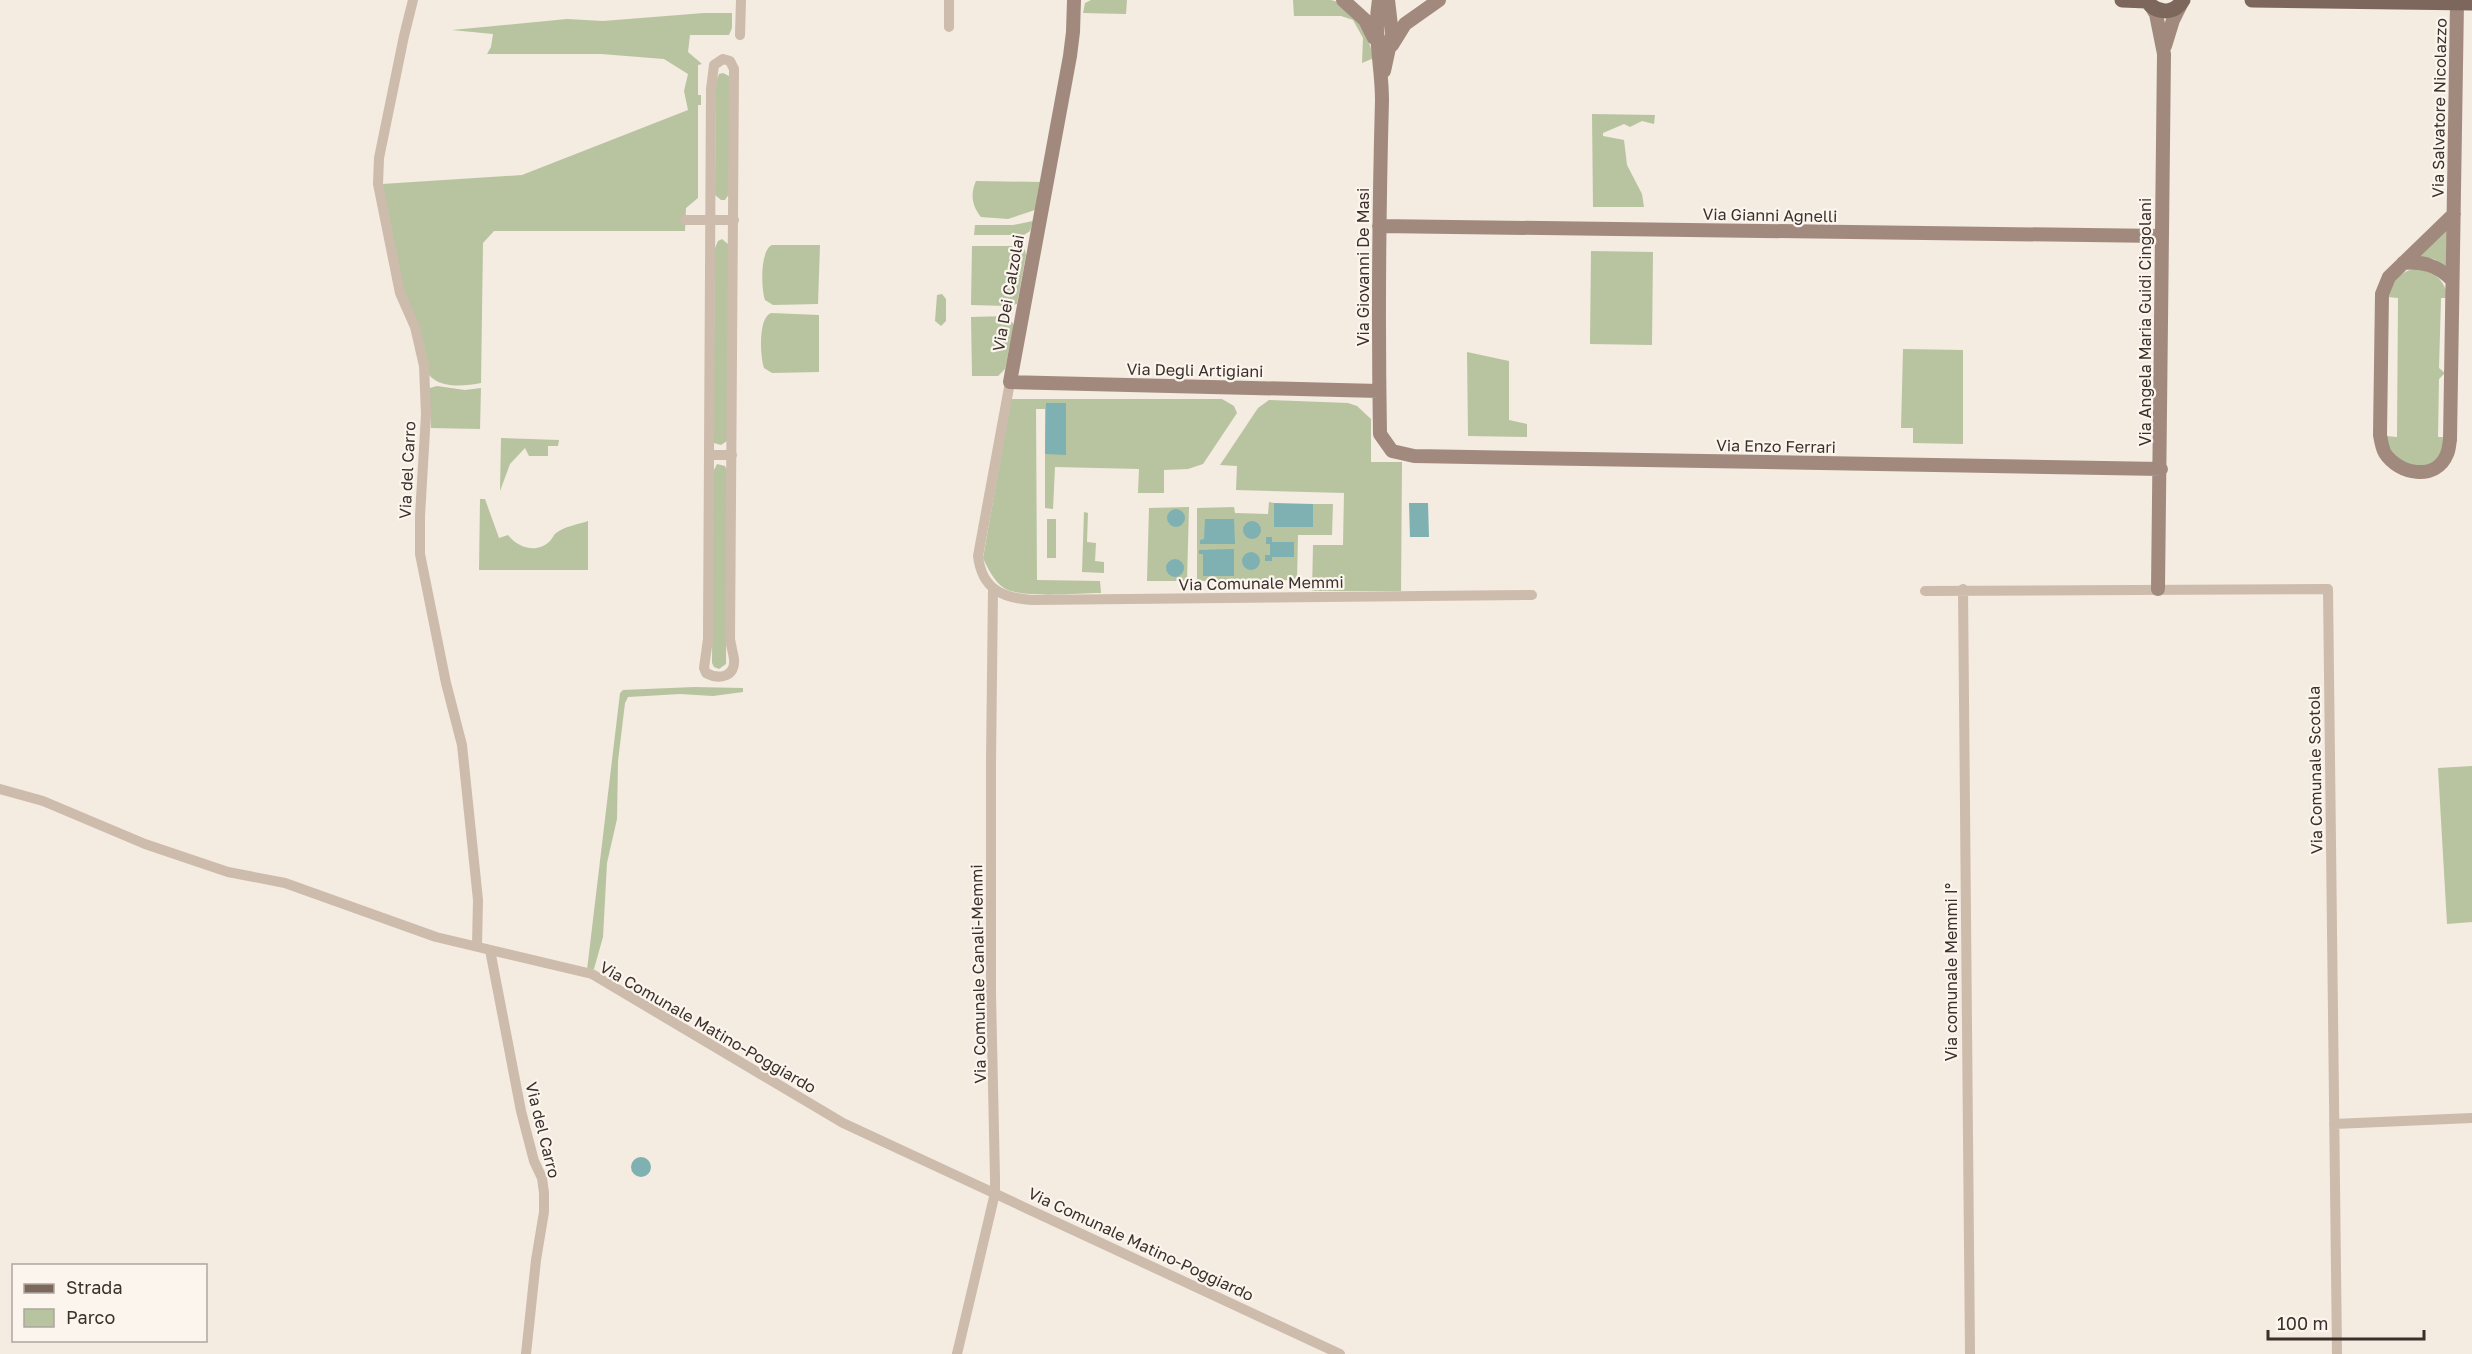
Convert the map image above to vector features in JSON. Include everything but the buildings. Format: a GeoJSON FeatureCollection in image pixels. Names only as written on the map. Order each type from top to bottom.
{"type":"FeatureCollection","features":[{"type":"Feature","properties":{"kind":"main road"},"geometry":{"type":"LineString","coordinates":[[2122,0],[2148,2],[2157,10],[2170,11],[2184,1]]}},
{"type":"Feature","properties":{"kind":"main road"},"geometry":{"type":"LineString","coordinates":[[2252,0],[2464,3]]}},
{"type":"Feature","properties":{"kind":"street","name":"Via del Carro"},"geometry":{"type":"LineString","coordinates":[[413,0],[380,158],[378,184],[400,293],[415,327],[424,366],[426,414],[420,554],[446,684],[462,745],[478,900],[477,946]]}},
{"type":"Feature","properties":{"kind":"street"},"geometry":{"type":"LineString","coordinates":[[740,35],[741,0]]}},
{"type":"Feature","properties":{"kind":"street"},"geometry":{"type":"LineString","coordinates":[[949,27],[950,0]]}},
{"type":"Feature","properties":{"kind":"street","name":"Via Dei Calzolai"},"geometry":{"type":"LineString","coordinates":[[993,589],[983,575],[978,556],[1070,56],[1074,0]]}},
{"type":"Feature","properties":{"kind":"street"},"geometry":{"type":"LineString","coordinates":[[1343,0],[1365,20],[1383,49]]}},
{"type":"Feature","properties":{"kind":"street"},"geometry":{"type":"LineString","coordinates":[[1379,0],[1377,17],[1383,49]]}},
{"type":"Feature","properties":{"kind":"street"},"geometry":{"type":"LineString","coordinates":[[1383,49],[1391,17],[1388,0]]}},
{"type":"Feature","properties":{"kind":"street"},"geometry":{"type":"LineString","coordinates":[[1383,49],[1405,24],[1439,0]]}},
{"type":"Feature","properties":{"kind":"street"},"geometry":{"type":"LineString","coordinates":[[2164,54],[2173,20],[2184,1]]}},
{"type":"Feature","properties":{"kind":"street"},"geometry":{"type":"LineString","coordinates":[[2148,2],[2156,14],[2164,54]]}},
{"type":"Feature","properties":{"kind":"street","name":"Via Salvatore Nicolazzo"},"geometry":{"type":"LineString","coordinates":[[2454,214],[2389,277],[2382,294],[2380,435],[2383,451],[2393,464],[2414,474],[2437,468],[2447,456],[2450,440],[2454,214],[2464,3]]}},
{"type":"Feature","properties":{"kind":"street","name":"Via Giovanni De Masi"},"geometry":{"type":"LineString","coordinates":[[1383,49],[1379,226],[1379,391],[1380,434],[1392,450]]}},
{"type":"Feature","properties":{"kind":"street","name":"Via Angela Maria Guidi Cingolani"},"geometry":{"type":"LineString","coordinates":[[2158,589],[2164,54]]}},
{"type":"Feature","properties":{"kind":"street"},"geometry":{"type":"LineString","coordinates":[[723,59],[730,61],[734,69],[734,220],[730,639],[734,660],[728,676],[717,678],[706,673],[705,668],[707,653],[712,69],[717,61],[723,59]]}},
{"type":"Feature","properties":{"kind":"street"},"geometry":{"type":"LineString","coordinates":[[685,220],[734,220]]}},
{"type":"Feature","properties":{"kind":"street","name":"Via Gianni Agnelli"},"geometry":{"type":"LineString","coordinates":[[1379,226],[2161,236]]}},
{"type":"Feature","properties":{"kind":"street"},"geometry":{"type":"LineString","coordinates":[[2403,263],[2428,264],[2440,269],[2452,280]]}},
{"type":"Feature","properties":{"kind":"street","name":"Via Degli Artigiani"},"geometry":{"type":"LineString","coordinates":[[1010,382],[1379,391]]}},
{"type":"Feature","properties":{"kind":"street","name":"Via Enzo Ferrari"},"geometry":{"type":"LineString","coordinates":[[1392,450],[1414,456],[2161,469]]}},
{"type":"Feature","properties":{"kind":"street"},"geometry":{"type":"LineString","coordinates":[[709,455],[732,455]]}},
{"type":"Feature","properties":{"kind":"street","name":"Via Comunale Memmi"},"geometry":{"type":"LineString","coordinates":[[993,589],[1007,597],[1032,600],[1532,595]]}},
{"type":"Feature","properties":{"kind":"street","name":"Via Comunale Canali-Memmi"},"geometry":{"type":"LineString","coordinates":[[957,1354],[995,1193],[991,785],[993,589]]}},
{"type":"Feature","properties":{"kind":"street","name":"Via Comunale Scotola"},"geometry":{"type":"LineString","coordinates":[[1925,591],[1963,589],[2328,589],[2337,1354]]}},
{"type":"Feature","properties":{"kind":"street","name":"Via comunale Memmi I°"},"geometry":{"type":"LineString","coordinates":[[1963,589],[1970,1354]]}},
{"type":"Feature","properties":{"kind":"street","name":"Via Comunale Matino-Poggiardo"},"geometry":{"type":"LineString","coordinates":[[0,789],[43,801],[145,844],[228,872],[285,883],[436,938],[592,975],[843,1123],[1340,1354]]}},
{"type":"Feature","properties":{"kind":"street","name":"Via del Carro"},"geometry":{"type":"LineString","coordinates":[[490,950],[521,1111],[534,1161],[542,1178],[544,1193],[544,1212],[536,1260],[526,1354]]}},
{"type":"Feature","properties":{"kind":"street"},"geometry":{"type":"LineString","coordinates":[[2334,1124],[2472,1118]]}},
{"type":"Feature","properties":{"kind":"green space"},"geometry":{"type":"Polygon","coordinates":[[[1091,0],[1127,0],[1126,14],[1083,13],[1085,3],[1091,0]]]}},
{"type":"Feature","properties":{"kind":"green space"},"geometry":{"type":"Polygon","coordinates":[[[1293,0],[1331,0],[1347,8],[1360,23],[1374,58],[1362,63],[1363,38],[1353,20],[1341,16],[1294,16],[1293,0]]]}},
{"type":"Feature","properties":{"kind":"green space"},"geometry":{"type":"Polygon","coordinates":[[[732,13],[732,28],[729,35],[690,35],[688,52],[702,64],[698,65],[698,95],[701,95],[701,105],[698,105],[698,198],[686,208],[685,231],[494,231],[483,243],[481,383],[454,385],[440,383],[434,379],[429,375],[404,295],[382,184],[522,175],[688,110],[684,91],[688,74],[664,59],[601,54],[487,54],[491,47],[493,34],[452,30],[567,19],[603,21],[732,13]]]}},
{"type":"Feature","properties":{"kind":"green space"},"geometry":{"type":"Polygon","coordinates":[[[719,74],[729,76],[729,194],[725,200],[721,200],[715,195],[716,81],[719,74]]]}},
{"type":"Feature","properties":{"kind":"green space"},"geometry":{"type":"Polygon","coordinates":[[[1592,114],[1655,115],[1654,124],[1642,121],[1630,127],[1624,124],[1603,133],[1603,136],[1624,140],[1627,165],[1642,194],[1644,207],[1593,207],[1592,114]]]}},
{"type":"Feature","properties":{"kind":"green space"},"geometry":{"type":"Polygon","coordinates":[[[976,181],[1041,182],[1035,210],[1008,219],[981,217],[973,200],[976,181]]]}},
{"type":"Feature","properties":{"kind":"green space"},"geometry":{"type":"Polygon","coordinates":[[[1033,221],[1030,231],[1024,235],[974,235],[975,225],[1013,225],[1033,221]]]}},
{"type":"Feature","properties":{"kind":"green space"},"geometry":{"type":"Polygon","coordinates":[[[2447,228],[2446,268],[2434,259],[2417,257],[2447,228]]]}},
{"type":"Feature","properties":{"kind":"green space"},"geometry":{"type":"Polygon","coordinates":[[[722,239],[729,245],[727,441],[721,445],[714,443],[713,439],[715,248],[718,241],[722,239]]]}},
{"type":"Feature","properties":{"kind":"green space"},"geometry":{"type":"Polygon","coordinates":[[[772,245],[820,245],[818,304],[773,305],[765,300],[762,279],[763,262],[768,248],[772,245]]]}},
{"type":"Feature","properties":{"kind":"green space"},"geometry":{"type":"Polygon","coordinates":[[[972,246],[1019,246],[1025,250],[1017,304],[971,305],[972,246]]]}},
{"type":"Feature","properties":{"kind":"green space"},"geometry":{"type":"Polygon","coordinates":[[[1591,251],[1653,252],[1652,345],[1590,344],[1591,251]]]}},
{"type":"Feature","properties":{"kind":"green space"},"geometry":{"type":"Polygon","coordinates":[[[2412,269],[2419,269],[2436,276],[2444,285],[2448,298],[2441,298],[2439,368],[2445,373],[2439,379],[2438,437],[2445,437],[2444,450],[2430,464],[2420,466],[2409,464],[2399,458],[2391,449],[2386,436],[2397,437],[2398,298],[2388,297],[2396,279],[2412,269]]]}},
{"type":"Feature","properties":{"kind":"green space"},"geometry":{"type":"Polygon","coordinates":[[[942,294],[946,299],[946,321],[941,326],[935,321],[937,295],[942,294]]]}},
{"type":"Feature","properties":{"kind":"green space"},"geometry":{"type":"Polygon","coordinates":[[[771,313],[819,315],[819,372],[772,373],[764,368],[761,347],[762,329],[767,316],[771,313]]]}},
{"type":"Feature","properties":{"kind":"green space"},"geometry":{"type":"Polygon","coordinates":[[[1007,316],[1014,325],[1005,369],[998,376],[972,376],[971,317],[1007,316]]]}},
{"type":"Feature","properties":{"kind":"green space"},"geometry":{"type":"Polygon","coordinates":[[[1903,349],[1963,350],[1963,444],[1913,443],[1913,428],[1901,428],[1903,349]]]}},
{"type":"Feature","properties":{"kind":"green space"},"geometry":{"type":"Polygon","coordinates":[[[1467,352],[1509,361],[1509,420],[1527,424],[1527,437],[1468,436],[1467,352]]]}},
{"type":"Feature","properties":{"kind":"green space"},"geometry":{"type":"Polygon","coordinates":[[[437,386],[465,390],[481,388],[480,429],[431,428],[429,391],[430,388],[437,386]]]}},
{"type":"Feature","properties":{"kind":"green space"},"geometry":{"type":"Polygon","coordinates":[[[1011,399],[1222,399],[1234,406],[1237,413],[1203,464],[1188,469],[1164,470],[1164,493],[1138,493],[1139,469],[1055,467],[1053,509],[1045,508],[1045,409],[1036,409],[1037,580],[1100,581],[1101,593],[1037,594],[1004,588],[994,578],[983,558],[1011,399]]]}},
{"type":"Feature","properties":{"kind":"green space"},"geometry":{"type":"Polygon","coordinates":[[[1269,400],[1348,403],[1357,406],[1371,419],[1371,462],[1402,462],[1401,591],[1312,591],[1313,545],[1343,545],[1344,493],[1236,490],[1237,466],[1220,465],[1258,408],[1269,400]]]}},
{"type":"Feature","properties":{"kind":"green space"},"geometry":{"type":"Polygon","coordinates":[[[501,438],[559,440],[558,446],[548,446],[548,456],[529,456],[525,448],[510,464],[500,491],[501,438]]]}},
{"type":"Feature","properties":{"kind":"green space"},"geometry":{"type":"Polygon","coordinates":[[[717,464],[725,466],[727,470],[726,664],[719,669],[712,663],[713,472],[717,464]]]}},
{"type":"Feature","properties":{"kind":"green space"},"geometry":{"type":"Polygon","coordinates":[[[480,499],[485,499],[499,538],[508,535],[512,540],[528,548],[545,545],[559,531],[588,521],[588,570],[479,570],[480,499]]]}},
{"type":"Feature","properties":{"kind":"green space"},"geometry":{"type":"Polygon","coordinates":[[[1269,502],[1274,503],[1274,526],[1313,526],[1313,504],[1333,504],[1332,535],[1298,535],[1297,580],[1197,581],[1197,508],[1234,507],[1235,513],[1268,514],[1269,502]]]}},
{"type":"Feature","properties":{"kind":"green space"},"geometry":{"type":"Polygon","coordinates":[[[1189,507],[1187,581],[1147,581],[1149,508],[1189,507]]]}},
{"type":"Feature","properties":{"kind":"green space"},"geometry":{"type":"Polygon","coordinates":[[[1084,512],[1088,513],[1087,542],[1096,543],[1095,561],[1104,562],[1104,573],[1082,572],[1084,512]]]}},
{"type":"Feature","properties":{"kind":"green space"},"geometry":{"type":"Polygon","coordinates":[[[1047,519],[1056,519],[1056,558],[1047,558],[1047,519]]]}},
{"type":"Feature","properties":{"kind":"green space"},"geometry":{"type":"Polygon","coordinates":[[[694,687],[743,688],[743,692],[713,696],[680,694],[628,697],[625,703],[618,761],[617,819],[607,863],[603,937],[594,969],[587,970],[620,693],[623,690],[694,687]]]}},
{"type":"Feature","properties":{"kind":"green space"},"geometry":{"type":"Polygon","coordinates":[[[2472,766],[2472,922],[2447,924],[2438,768],[2472,766]]]}},
{"type":"Feature","properties":{"kind":"water"},"geometry":{"type":"Polygon","coordinates":[[[1046,403],[1066,403],[1066,455],[1045,454],[1046,403]]]}},
{"type":"Feature","properties":{"kind":"water"},"geometry":{"type":"Polygon","coordinates":[[[1274,503],[1313,504],[1313,527],[1274,527],[1274,503]]]}},
{"type":"Feature","properties":{"kind":"water"},"geometry":{"type":"Polygon","coordinates":[[[1409,503],[1428,503],[1429,537],[1410,537],[1409,503]]]}},
{"type":"Feature","properties":{"kind":"water"},"geometry":{"type":"Polygon","coordinates":[[[1176,509],[1182,512],[1185,518],[1182,524],[1176,527],[1170,524],[1167,518],[1170,512],[1176,509]]]}},
{"type":"Feature","properties":{"kind":"water"},"geometry":{"type":"Polygon","coordinates":[[[1205,519],[1234,519],[1235,544],[1200,544],[1200,540],[1204,539],[1205,519]]]}},
{"type":"Feature","properties":{"kind":"water"},"geometry":{"type":"Polygon","coordinates":[[[1252,521],[1258,524],[1261,530],[1258,536],[1252,539],[1246,536],[1243,530],[1246,524],[1252,521]]]}},
{"type":"Feature","properties":{"kind":"water"},"geometry":{"type":"Polygon","coordinates":[[[1266,537],[1272,537],[1272,542],[1294,542],[1294,557],[1272,557],[1272,561],[1265,561],[1265,555],[1270,555],[1270,544],[1266,544],[1266,537]]]}},
{"type":"Feature","properties":{"kind":"water"},"geometry":{"type":"Polygon","coordinates":[[[1234,549],[1234,576],[1203,576],[1203,554],[1199,554],[1199,550],[1234,549]]]}},
{"type":"Feature","properties":{"kind":"water"},"geometry":{"type":"Polygon","coordinates":[[[1251,552],[1257,555],[1260,561],[1257,567],[1251,570],[1245,567],[1242,561],[1245,555],[1251,552]]]}},
{"type":"Feature","properties":{"kind":"water"},"geometry":{"type":"Polygon","coordinates":[[[1175,559],[1181,562],[1184,568],[1181,574],[1175,577],[1169,574],[1166,568],[1169,562],[1175,559]]]}},
{"type":"Feature","properties":{"kind":"water"},"geometry":{"type":"Polygon","coordinates":[[[637,1157],[645,1157],[651,1163],[651,1171],[645,1177],[637,1177],[631,1171],[631,1163],[637,1157]]]}}]}
